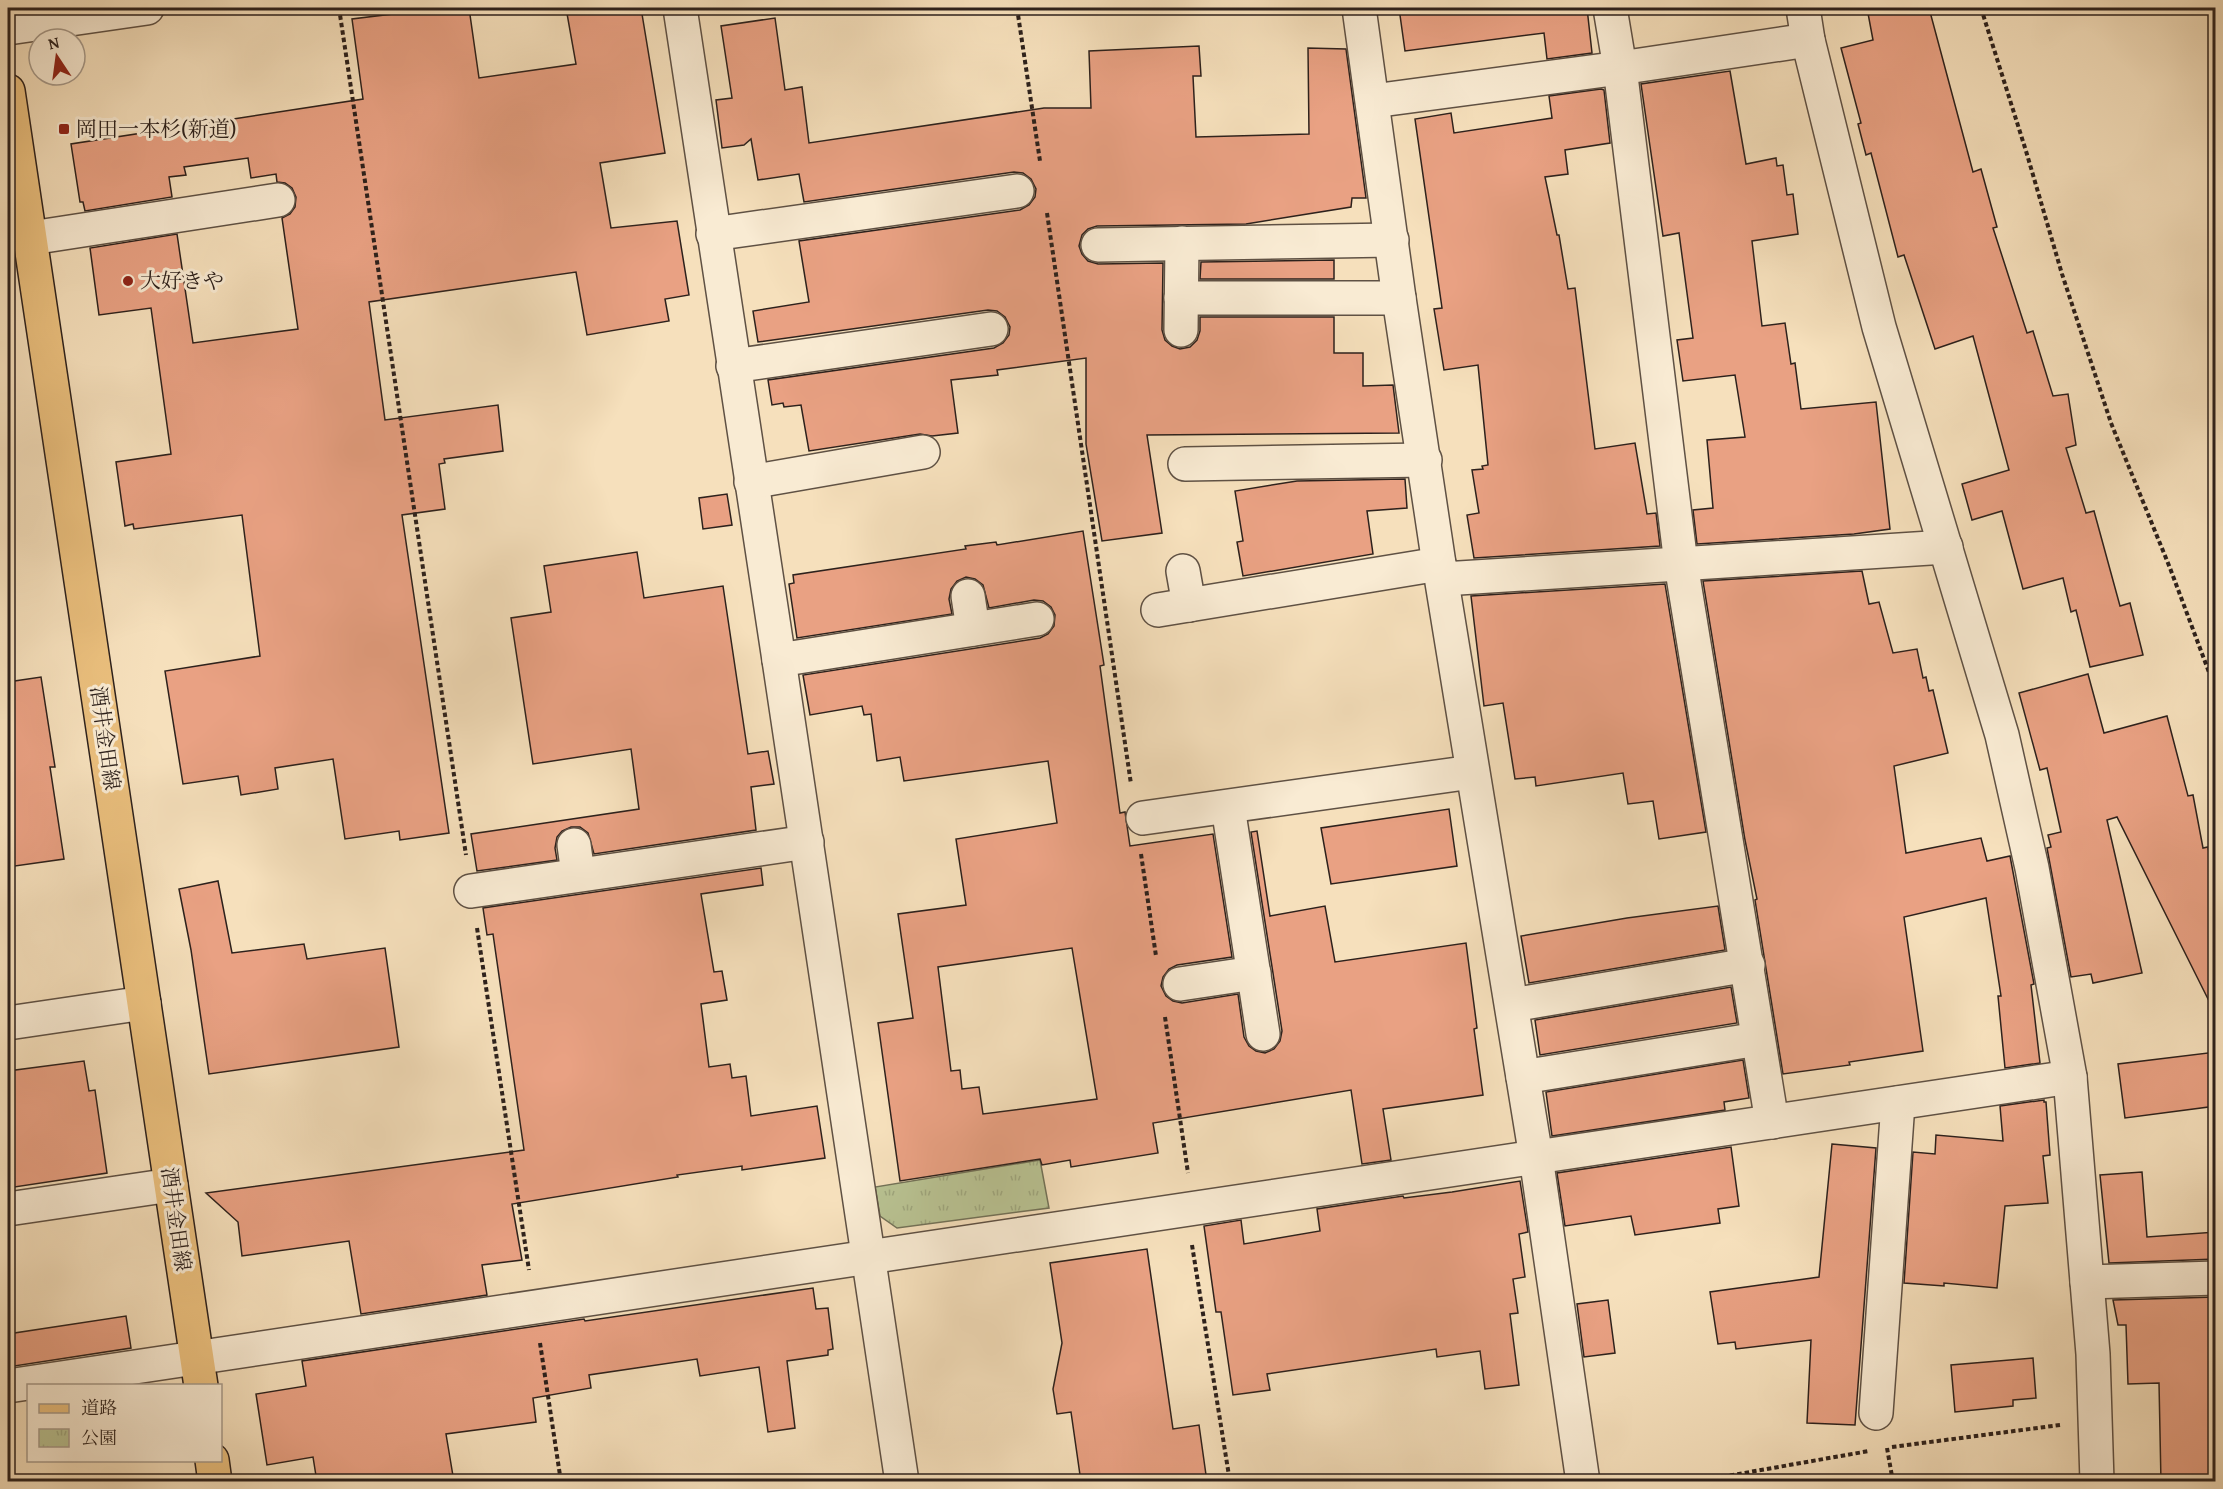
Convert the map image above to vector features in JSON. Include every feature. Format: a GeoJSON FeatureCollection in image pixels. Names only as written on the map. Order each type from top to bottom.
{"type":"FeatureCollection","features":[{"type":"Feature","properties":{"kind":"main road","name":"酒井金田線"},"geometry":{"type":"LineString","coordinates":[[8,91],[199,1372]]}},
{"type":"Feature","properties":{"kind":"main road"},"geometry":{"type":"LineString","coordinates":[[212,1462],[215,1482]]}},
{"type":"Feature","properties":{"kind":"street"},"geometry":{"type":"LineString","coordinates":[[8,28],[147,8]]}},
{"type":"Feature","properties":{"kind":"street"},"geometry":{"type":"LineString","coordinates":[[680,8],[902,1482]]}},
{"type":"Feature","properties":{"kind":"street"},"geometry":{"type":"LineString","coordinates":[[1359,8],[1399,298],[1472,772],[1536,1157],[1583,1482]]}},
{"type":"Feature","properties":{"kind":"street"},"geometry":{"type":"LineString","coordinates":[[1611,8],[1681,564],[1772,1122]]}},
{"type":"Feature","properties":{"kind":"street"},"geometry":{"type":"LineString","coordinates":[[1803,8],[1808,39],[1879,327],[2002,735],[2032,868],[2070,1077],[2093,1354],[2097,1482]]}},
{"type":"Feature","properties":{"kind":"street"},"geometry":{"type":"LineString","coordinates":[[1373,101],[1620,68],[1808,39]]}},
{"type":"Feature","properties":{"kind":"street"},"geometry":{"type":"LineString","coordinates":[[713,234],[1017,191]]}},
{"type":"Feature","properties":{"kind":"street"},"geometry":{"type":"LineString","coordinates":[[31,238],[278,200]]}},
{"type":"Feature","properties":{"kind":"street"},"geometry":{"type":"LineString","coordinates":[[1098,245],[1392,240]]}},
{"type":"Feature","properties":{"kind":"street"},"geometry":{"type":"LineString","coordinates":[[1182,243],[1181,314],[1399,298]]}},
{"type":"Feature","properties":{"kind":"street"},"geometry":{"type":"LineString","coordinates":[[733,366],[991,329]]}},
{"type":"Feature","properties":{"kind":"street"},"geometry":{"type":"LineString","coordinates":[[752,482],[923,452]]}},
{"type":"Feature","properties":{"kind":"street"},"geometry":{"type":"LineString","coordinates":[[1185,464],[1425,460]]}},
{"type":"Feature","properties":{"kind":"street"},"geometry":{"type":"LineString","coordinates":[[1158,610],[1441,572],[1681,564],[1946,547]]}},
{"type":"Feature","properties":{"kind":"street"},"geometry":{"type":"LineString","coordinates":[[1183,572],[1189,605]]}},
{"type":"Feature","properties":{"kind":"street"},"geometry":{"type":"LineString","coordinates":[[969,596],[974,629]]}},
{"type":"Feature","properties":{"kind":"street"},"geometry":{"type":"LineString","coordinates":[[779,660],[1037,619]]}},
{"type":"Feature","properties":{"kind":"street"},"geometry":{"type":"LineString","coordinates":[[1139,819],[1472,772]]}},
{"type":"Feature","properties":{"kind":"street"},"geometry":{"type":"LineString","coordinates":[[1228,807],[1263,1034]]}},
{"type":"Feature","properties":{"kind":"street"},"geometry":{"type":"LineString","coordinates":[[471,891],[576,860],[807,842]]}},
{"type":"Feature","properties":{"kind":"street"},"geometry":{"type":"LineString","coordinates":[[1512,1005],[1748,965]]}},
{"type":"Feature","properties":{"kind":"street"},"geometry":{"type":"LineString","coordinates":[[1180,984],[1254,973]]}},
{"type":"Feature","properties":{"kind":"street"},"geometry":{"type":"LineString","coordinates":[[8,1023],[144,1003]]}},
{"type":"Feature","properties":{"kind":"street"},"geometry":{"type":"LineString","coordinates":[[1523,1077],[1758,1039]]}},
{"type":"Feature","properties":{"kind":"street"},"geometry":{"type":"LineString","coordinates":[[35,1384],[199,1372],[534,1308],[2070,1077]]}},
{"type":"Feature","properties":{"kind":"street"},"geometry":{"type":"LineString","coordinates":[[1876,1413],[1898,1103]]}},
{"type":"Feature","properties":{"kind":"street"},"geometry":{"type":"LineString","coordinates":[[8,1209],[171,1185]]}},
{"type":"Feature","properties":{"kind":"street"},"geometry":{"type":"LineString","coordinates":[[2088,1282],[2216,1278]]}},
{"type":"Feature","properties":{"kind":"street"},"geometry":{"type":"LineString","coordinates":[[8,1386],[27,1385]]}},
{"type":"Feature","properties":{"kind":"path"},"geometry":{"type":"LineString","coordinates":[[339,8],[561,1482]]}},
{"type":"Feature","properties":{"kind":"path"},"geometry":{"type":"LineString","coordinates":[[1017,8],[1040,162]]}},
{"type":"Feature","properties":{"kind":"path"},"geometry":{"type":"LineString","coordinates":[[1981,8],[2062,274],[2111,423],[2162,546],[2216,691]]}},
{"type":"Feature","properties":{"kind":"path"},"geometry":{"type":"LineString","coordinates":[[1047,209],[1139,819],[1156,956]]}},
{"type":"Feature","properties":{"kind":"path"},"geometry":{"type":"LineString","coordinates":[[1165,1016],[1191,1194],[1187,1210],[1230,1482]]}},
{"type":"Feature","properties":{"kind":"path"},"geometry":{"type":"LineString","coordinates":[[1693,1482],[1887,1448],[2094,1421]]}},
{"type":"Feature","properties":{"kind":"path"},"geometry":{"type":"LineString","coordinates":[[1887,1448],[1893,1482]]}},
{"type":"Feature","properties":{"kind":"green space"},"geometry":{"type":"Polygon","coordinates":[[[1040,1160],[1049,1208],[897,1228],[880,1216],[875,1187],[1040,1160]]]}},
{"type":"Feature","properties":{"kind":"building"},"geometry":{"type":"Polygon","coordinates":[[[416,8],[469,8],[479,78],[576,64],[566,8],[641,8],[665,153],[600,163],[611,228],[677,221],[689,295],[665,299],[669,321],[587,335],[576,272],[369,302],[385,420],[498,405],[503,451],[444,459],[445,463],[439,464],[445,509],[402,515],[449,833],[400,840],[399,831],[345,839],[333,759],[275,768],[278,789],[241,795],[238,776],[183,784],[165,671],[260,656],[242,515],[134,529],[133,524],[125,526],[116,462],[171,454],[151,308],[99,315],[90,248],[177,234],[193,343],[298,329],[282,218],[290,214],[295,207],[296,197],[292,188],[285,183],[277,182],[276,174],[251,178],[248,158],[184,167],[186,175],[169,177],[172,197],[85,211],[83,202],[80,202],[71,144],[363,99],[352,19],[417,11],[416,8]]]}},
{"type":"Feature","properties":{"kind":"building"},"geometry":{"type":"Polygon","coordinates":[[[1399,8],[1587,8],[1592,53],[1547,59],[1544,33],[1405,51],[1399,8]]]}},
{"type":"Feature","properties":{"kind":"building"},"geometry":{"type":"Polygon","coordinates":[[[1867,8],[1929,8],[1973,172],[1981,169],[1997,227],[1993,228],[2027,333],[2033,331],[2053,396],[2068,394],[2076,445],[2066,448],[2086,513],[2094,511],[2120,606],[2130,603],[2143,655],[2090,667],[2076,610],[2071,612],[2063,578],[2023,589],[2002,511],[1972,520],[1962,484],[2009,470],[1973,336],[1935,349],[1904,255],[1898,257],[1871,153],[1866,155],[1858,124],[1861,123],[1841,48],[1873,40],[1867,8]]]}},
{"type":"Feature","properties":{"kind":"building"},"geometry":{"type":"Polygon","coordinates":[[[775,18],[785,90],[802,87],[809,143],[1044,108],[1091,108],[1089,51],[1199,46],[1201,76],[1193,76],[1196,137],[1309,134],[1308,48],[1346,49],[1366,198],[1352,198],[1351,207],[1246,224],[1097,226],[1088,229],[1082,235],[1079,246],[1088,261],[1098,264],[1163,263],[1162,330],[1165,340],[1180,349],[1190,347],[1197,340],[1200,331],[1200,317],[1334,317],[1334,353],[1363,353],[1363,386],[1393,385],[1399,433],[1147,435],[1162,533],[1102,541],[1086,444],[1086,358],[997,370],[998,375],[951,380],[958,433],[932,436],[920,434],[809,451],[801,405],[784,407],[783,403],[772,405],[768,380],[994,348],[1003,343],[1009,335],[1010,327],[1005,317],[997,311],[988,310],[758,342],[753,311],[809,302],[799,241],[1020,210],[1029,205],[1035,197],[1036,189],[1031,179],[1023,173],[1014,172],[804,202],[799,174],[758,180],[751,139],[744,145],[722,148],[716,100],[732,98],[721,26],[775,18]]]}},
{"type":"Feature","properties":{"kind":"building"},"geometry":{"type":"Polygon","coordinates":[[[1730,71],[1746,164],[1776,158],[1777,166],[1783,165],[1787,195],[1793,194],[1798,234],[1752,241],[1762,326],[1785,323],[1791,364],[1795,363],[1801,409],[1876,402],[1890,529],[1854,534],[1697,544],[1693,510],[1713,508],[1707,440],[1745,437],[1735,375],[1683,381],[1677,340],[1693,338],[1679,233],[1663,236],[1641,84],[1730,71]]]}},
{"type":"Feature","properties":{"kind":"building"},"geometry":{"type":"Polygon","coordinates":[[[1604,90],[1610,143],[1565,150],[1568,174],[1545,177],[1557,235],[1559,235],[1568,289],[1575,288],[1595,449],[1635,443],[1647,514],[1656,513],[1660,546],[1474,558],[1467,515],[1479,513],[1472,470],[1483,469],[1482,466],[1488,465],[1478,365],[1444,370],[1434,309],[1442,308],[1415,119],[1451,113],[1454,133],[1552,118],[1549,96],[1604,90]]]}},
{"type":"Feature","properties":{"kind":"building"},"geometry":{"type":"Polygon","coordinates":[[[1334,260],[1334,279],[1200,279],[1201,262],[1334,260]]]}},
{"type":"Feature","properties":{"kind":"building"},"geometry":{"type":"Polygon","coordinates":[[[1405,479],[1407,508],[1367,511],[1373,554],[1243,576],[1237,542],[1243,541],[1235,491],[1297,481],[1405,479]]]}},
{"type":"Feature","properties":{"kind":"building"},"geometry":{"type":"Polygon","coordinates":[[[727,494],[732,525],[703,529],[699,498],[727,494]]]}},
{"type":"Feature","properties":{"kind":"building"},"geometry":{"type":"Polygon","coordinates":[[[1083,531],[1104,665],[1100,666],[1120,813],[1125,812],[1130,846],[1213,834],[1232,957],[1177,965],[1169,969],[1163,977],[1161,986],[1166,996],[1182,1003],[1238,994],[1244,1037],[1249,1046],[1265,1053],[1274,1049],[1280,1041],[1282,1031],[1251,832],[1257,831],[1270,916],[1325,906],[1335,962],[1466,943],[1483,1095],[1383,1109],[1391,1160],[1362,1164],[1351,1090],[1153,1123],[1158,1153],[1071,1167],[1070,1160],[1042,1165],[1040,1159],[900,1181],[878,1023],[913,1018],[898,914],[966,905],[956,839],[1057,823],[1048,761],[904,781],[900,757],[877,761],[871,714],[864,715],[862,706],[810,715],[803,675],[1040,638],[1048,634],[1054,626],[1055,615],[1051,607],[1043,601],[1034,600],[989,608],[983,585],[975,579],[966,577],[957,581],[951,589],[949,599],[952,614],[797,638],[789,584],[794,583],[793,575],[966,549],[965,546],[996,542],[997,545],[1083,531]],[[1072,948],[938,967],[951,1071],[960,1070],[962,1089],[979,1087],[983,1114],[1097,1099],[1072,948]]]}},
{"type":"Feature","properties":{"kind":"building"},"geometry":{"type":"Polygon","coordinates":[[[637,552],[644,598],[723,586],[748,754],[768,751],[774,784],[751,787],[756,830],[594,854],[588,833],[580,827],[571,827],[562,831],[557,837],[555,848],[557,860],[477,871],[471,834],[639,809],[631,749],[533,764],[511,618],[551,612],[544,566],[637,552]]]}},
{"type":"Feature","properties":{"kind":"building"},"geometry":{"type":"Polygon","coordinates":[[[1862,571],[1869,604],[1879,602],[1893,653],[1917,649],[1923,678],[1926,677],[1929,691],[1933,690],[1948,753],[1894,766],[1906,853],[1981,838],[1987,861],[2010,856],[2034,984],[2031,985],[2040,1063],[2005,1068],[1998,996],[2001,996],[1986,898],[1904,917],[1923,1051],[1849,1062],[1850,1065],[1783,1074],[1755,900],[1757,899],[1745,840],[1703,581],[1862,571]]]}},
{"type":"Feature","properties":{"kind":"building"},"geometry":{"type":"Polygon","coordinates":[[[1665,584],[1706,832],[1659,839],[1653,801],[1628,804],[1623,773],[1536,786],[1535,777],[1515,779],[1503,703],[1484,706],[1471,596],[1665,584]]]}},
{"type":"Feature","properties":{"kind":"building"},"geometry":{"type":"Polygon","coordinates":[[[2088,674],[2104,733],[2167,716],[2188,796],[2193,795],[2203,848],[2208,847],[2216,887],[2216,1015],[2117,817],[2107,820],[2142,973],[2093,983],[2091,974],[2071,977],[2047,848],[2051,847],[2048,835],[2061,832],[2047,768],[2040,770],[2019,693],[2088,674]]]}},
{"type":"Feature","properties":{"kind":"building"},"geometry":{"type":"Polygon","coordinates":[[[41,677],[55,767],[50,767],[64,859],[8,867],[8,682],[41,677]]]}},
{"type":"Feature","properties":{"kind":"building"},"geometry":{"type":"Polygon","coordinates":[[[1449,809],[1457,866],[1331,884],[1321,828],[1449,809]]]}},
{"type":"Feature","properties":{"kind":"building"},"geometry":{"type":"Polygon","coordinates":[[[761,868],[763,885],[701,894],[714,972],[722,971],[727,1000],[701,1004],[709,1067],[730,1064],[732,1078],[746,1076],[751,1116],[817,1106],[825,1158],[742,1170],[742,1166],[677,1175],[678,1177],[512,1204],[522,1260],[482,1265],[487,1295],[361,1314],[349,1241],[242,1256],[238,1222],[206,1193],[524,1150],[493,934],[487,935],[483,908],[761,868]]]}},
{"type":"Feature","properties":{"kind":"building"},"geometry":{"type":"Polygon","coordinates":[[[218,881],[232,953],[304,944],[307,959],[385,948],[399,1047],[209,1074],[191,950],[179,889],[218,881]]]}},
{"type":"Feature","properties":{"kind":"building"},"geometry":{"type":"Polygon","coordinates":[[[1718,906],[1725,950],[1529,983],[1521,936],[1627,918],[1718,906]]]}},
{"type":"Feature","properties":{"kind":"building"},"geometry":{"type":"Polygon","coordinates":[[[1731,987],[1737,1023],[1540,1055],[1535,1020],[1731,987]]]}},
{"type":"Feature","properties":{"kind":"building"},"geometry":{"type":"Polygon","coordinates":[[[2216,1052],[2216,1106],[2125,1118],[2118,1064],[2216,1052]]]}},
{"type":"Feature","properties":{"kind":"building"},"geometry":{"type":"Polygon","coordinates":[[[1743,1060],[1749,1098],[1724,1102],[1725,1110],[1552,1136],[1546,1092],[1743,1060]]]}},
{"type":"Feature","properties":{"kind":"building"},"geometry":{"type":"Polygon","coordinates":[[[84,1061],[89,1091],[95,1090],[107,1173],[8,1188],[8,1071],[84,1061]]]}},
{"type":"Feature","properties":{"kind":"building"},"geometry":{"type":"Polygon","coordinates":[[[2044,1100],[2050,1155],[2043,1156],[2048,1203],[2005,1206],[1997,1288],[1944,1283],[1944,1286],[1904,1283],[1913,1152],[1935,1154],[1936,1135],[2003,1141],[2000,1106],[2044,1100]]]}},
{"type":"Feature","properties":{"kind":"building"},"geometry":{"type":"Polygon","coordinates":[[[1832,1144],[1876,1148],[1855,1425],[1807,1423],[1811,1340],[1736,1349],[1735,1342],[1718,1344],[1710,1292],[1819,1277],[1832,1144]]]}},
{"type":"Feature","properties":{"kind":"building"},"geometry":{"type":"Polygon","coordinates":[[[1731,1147],[1739,1206],[1718,1209],[1720,1223],[1635,1235],[1631,1216],[1565,1226],[1557,1173],[1731,1147]]]}},
{"type":"Feature","properties":{"kind":"building"},"geometry":{"type":"Polygon","coordinates":[[[2142,1172],[2147,1237],[2216,1232],[2216,1259],[2109,1263],[2100,1175],[2142,1172]]]}},
{"type":"Feature","properties":{"kind":"building"},"geometry":{"type":"Polygon","coordinates":[[[1520,1181],[1528,1232],[1519,1234],[1525,1277],[1513,1279],[1518,1313],[1510,1314],[1519,1385],[1485,1389],[1480,1351],[1437,1357],[1436,1349],[1267,1374],[1270,1390],[1233,1395],[1221,1312],[1216,1312],[1204,1226],[1241,1220],[1244,1244],[1320,1231],[1317,1209],[1520,1181]]]}},
{"type":"Feature","properties":{"kind":"building"},"geometry":{"type":"Polygon","coordinates":[[[1147,1249],[1173,1429],[1199,1425],[1207,1482],[1081,1482],[1071,1412],[1057,1414],[1053,1389],[1062,1343],[1050,1263],[1147,1249]]]}},
{"type":"Feature","properties":{"kind":"building"},"geometry":{"type":"Polygon","coordinates":[[[813,1288],[816,1309],[828,1308],[833,1349],[828,1350],[828,1355],[787,1361],[795,1428],[768,1432],[759,1367],[700,1376],[697,1359],[589,1375],[591,1388],[533,1398],[536,1422],[446,1434],[454,1482],[317,1482],[313,1457],[267,1465],[256,1394],[306,1386],[302,1361],[813,1288]]]}},
{"type":"Feature","properties":{"kind":"building"},"geometry":{"type":"Polygon","coordinates":[[[2216,1297],[2216,1482],[2161,1482],[2159,1383],[2128,1384],[2126,1325],[2118,1325],[2113,1300],[2216,1297]]]}},
{"type":"Feature","properties":{"kind":"building"},"geometry":{"type":"Polygon","coordinates":[[[1608,1300],[1615,1353],[1584,1357],[1577,1304],[1608,1300]]]}},
{"type":"Feature","properties":{"kind":"building"},"geometry":{"type":"Polygon","coordinates":[[[126,1316],[131,1348],[8,1367],[8,1334],[126,1316]]]}},
{"type":"Feature","properties":{"kind":"building"},"geometry":{"type":"Polygon","coordinates":[[[2033,1358],[2036,1398],[2013,1400],[2013,1406],[1955,1412],[1951,1365],[2033,1358]]]}},
{"type":"Feature","properties":{"kind":"place","name":"岡田一本杉(新道)"},"geometry":{"type":"Point","coordinates":[64,129]}},
{"type":"Feature","properties":{"kind":"place","name":"大好きや"},"geometry":{"type":"Point","coordinates":[128,281]}}]}
